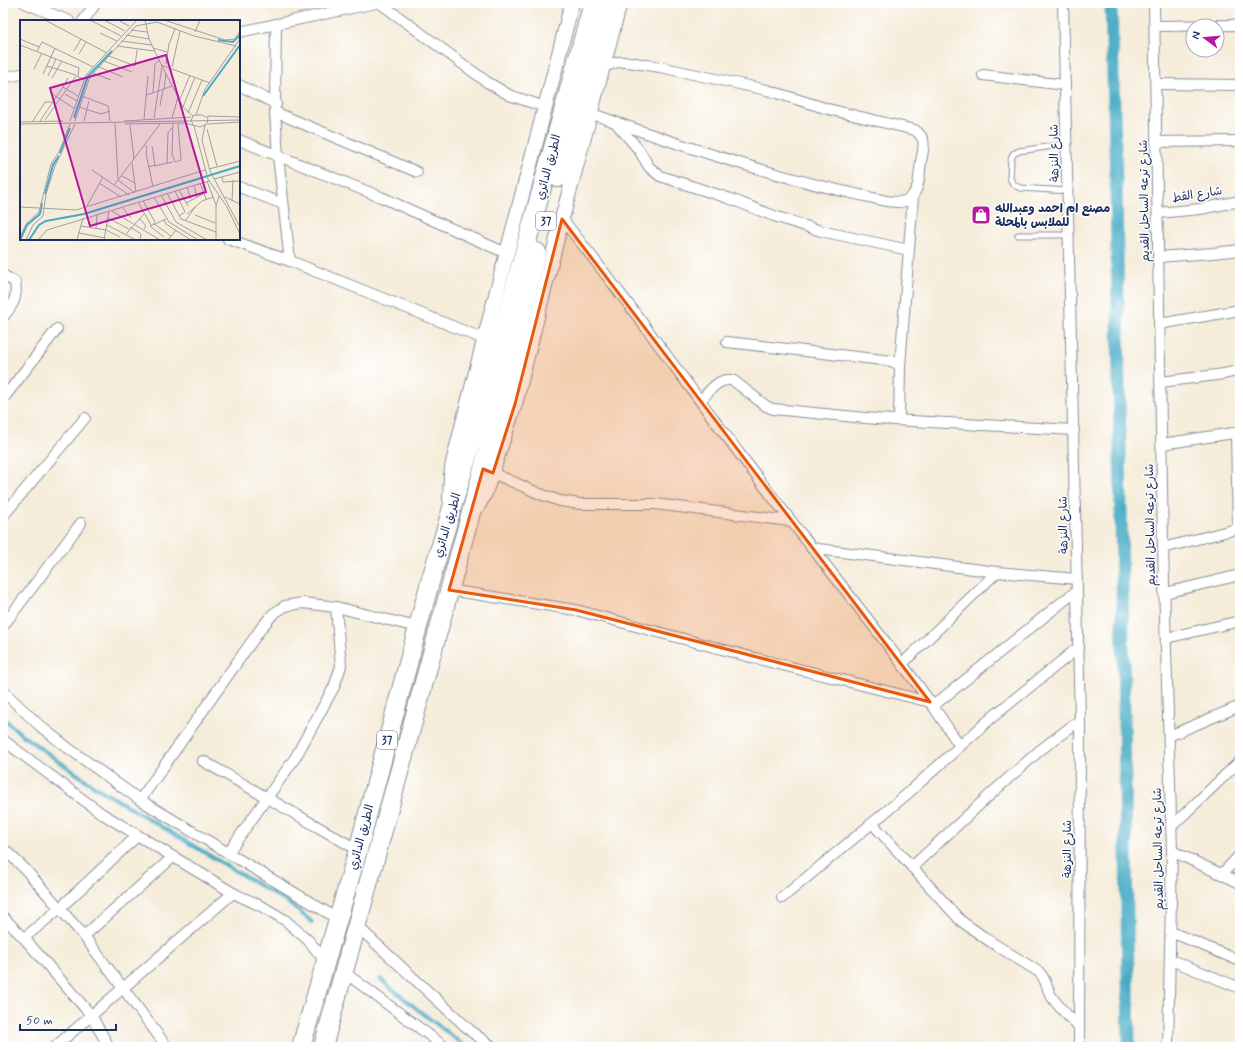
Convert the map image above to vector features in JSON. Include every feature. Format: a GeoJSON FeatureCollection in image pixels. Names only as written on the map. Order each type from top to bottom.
{"type":"FeatureCollection","features":[{"type":"Feature","properties":{"kind":"highway","name":"الطريق الدائري"},"geometry":{"type":"LineString","coordinates":[[323,1047],[469,517],[488,471],[482,437],[593,3]]}},
{"type":"Feature","properties":{"kind":"highway","name":"الطريق الدائري"},"geometry":{"type":"LineString","coordinates":[[302,1047],[358,850],[417,627],[451,513],[482,437],[532,270],[606,3]]}},
{"type":"Feature","properties":{"kind":"street"},"geometry":{"type":"LineString","coordinates":[[25,3],[67,20]]}},
{"type":"Feature","properties":{"kind":"street"},"geometry":{"type":"LineString","coordinates":[[84,20],[96,3]]}},
{"type":"Feature","properties":{"kind":"street"},"geometry":{"type":"LineString","coordinates":[[240,32],[376,3]]}},
{"type":"Feature","properties":{"kind":"street"},"geometry":{"type":"LineString","coordinates":[[380,3],[487,82],[509,95],[545,106]]}},
{"type":"Feature","properties":{"kind":"street"},"geometry":{"type":"LineString","coordinates":[[451,513],[450,483],[453,463],[506,253],[572,3]]}},
{"type":"Feature","properties":{"kind":"street"},"geometry":{"type":"LineString","coordinates":[[620,3],[562,219],[515,404],[488,471],[540,494],[560,501],[580,504],[655,504],[790,521]]}},
{"type":"Feature","properties":{"kind":"street","name":"شارع النزهة"},"geometry":{"type":"LineString","coordinates":[[1063,3],[1079,647],[1079,1047]]}},
{"type":"Feature","properties":{"kind":"street","name":"شارع ترعه الساحل القديم"},"geometry":{"type":"LineString","coordinates":[[1154,3],[1163,548],[1172,851],[1171,960],[1168,1047]]}},
{"type":"Feature","properties":{"kind":"street"},"geometry":{"type":"LineString","coordinates":[[276,24],[275,108],[278,156],[290,261]]}},
{"type":"Feature","properties":{"kind":"street"},"geometry":{"type":"LineString","coordinates":[[1154,26],[1240,25]]}},
{"type":"Feature","properties":{"kind":"street"},"geometry":{"type":"LineString","coordinates":[[603,68],[618,62],[629,62],[660,67],[767,90],[828,109],[915,130],[922,135],[924,144],[918,188],[914,196],[909,250],[900,366],[899,420]]}},
{"type":"Feature","properties":{"kind":"street"},"geometry":{"type":"LineString","coordinates":[[3,78],[20,74]]}},
{"type":"Feature","properties":{"kind":"street"},"geometry":{"type":"LineString","coordinates":[[983,75],[1065,85]]}},
{"type":"Feature","properties":{"kind":"street"},"geometry":{"type":"LineString","coordinates":[[1156,84],[1240,85]]}},
{"type":"Feature","properties":{"kind":"street"},"geometry":{"type":"LineString","coordinates":[[240,86],[275,108],[417,172]]}},
{"type":"Feature","properties":{"kind":"street"},"geometry":{"type":"LineString","coordinates":[[590,113],[641,130],[678,145],[740,164],[844,191],[896,202],[906,201],[914,196]]}},
{"type":"Feature","properties":{"kind":"street"},"geometry":{"type":"LineString","coordinates":[[615,122],[634,143],[649,167],[660,176],[731,199],[774,216],[821,230],[909,250]]}},
{"type":"Feature","properties":{"kind":"street"},"geometry":{"type":"LineString","coordinates":[[240,140],[381,197],[506,253]]}},
{"type":"Feature","properties":{"kind":"street"},"geometry":{"type":"LineString","coordinates":[[1156,142],[1240,141]]}},
{"type":"Feature","properties":{"kind":"street"},"geometry":{"type":"LineString","coordinates":[[240,187],[283,204]]}},
{"type":"Feature","properties":{"kind":"street","name":"شارع القط"},"geometry":{"type":"LineString","coordinates":[[1158,213],[1240,201]]}},
{"type":"Feature","properties":{"kind":"street"},"geometry":{"type":"LineString","coordinates":[[562,219],[790,521],[902,664],[932,704],[960,746]]}},
{"type":"Feature","properties":{"kind":"street"},"geometry":{"type":"LineString","coordinates":[[231,240],[290,261],[484,339]]}},
{"type":"Feature","properties":{"kind":"street"},"geometry":{"type":"LineString","coordinates":[[1158,257],[1240,250]]}},
{"type":"Feature","properties":{"kind":"street"},"geometry":{"type":"LineString","coordinates":[[3,275],[15,282],[17,290],[14,303],[3,317]]}},
{"type":"Feature","properties":{"kind":"street"},"geometry":{"type":"LineString","coordinates":[[1159,324],[1240,310]]}},
{"type":"Feature","properties":{"kind":"street"},"geometry":{"type":"LineString","coordinates":[[3,399],[57,329]]}},
{"type":"Feature","properties":{"kind":"street"},"geometry":{"type":"LineString","coordinates":[[727,342],[892,361],[900,366]]}},
{"type":"Feature","properties":{"kind":"street"},"geometry":{"type":"LineString","coordinates":[[1161,382],[1224,374],[1240,370]]}},
{"type":"Feature","properties":{"kind":"street"},"geometry":{"type":"LineString","coordinates":[[700,401],[720,381],[729,380],[734,381],[766,406],[773,409],[876,419],[1074,430]]}},
{"type":"Feature","properties":{"kind":"street"},"geometry":{"type":"LineString","coordinates":[[3,516],[85,418]]}},
{"type":"Feature","properties":{"kind":"street"},"geometry":{"type":"LineString","coordinates":[[1162,444],[1238,432],[1239,528],[1163,548]]}},
{"type":"Feature","properties":{"kind":"street"},"geometry":{"type":"LineString","coordinates":[[3,626],[81,523]]}},
{"type":"Feature","properties":{"kind":"street"},"geometry":{"type":"LineString","coordinates":[[811,548],[997,572],[1077,579]]}},
{"type":"Feature","properties":{"kind":"street"},"geometry":{"type":"LineString","coordinates":[[902,664],[997,572]]}},
{"type":"Feature","properties":{"kind":"street"},"geometry":{"type":"LineString","coordinates":[[1165,593],[1240,575]]}},
{"type":"Feature","properties":{"kind":"street"},"geometry":{"type":"LineString","coordinates":[[449,590],[576,610],[932,704]]}},
{"type":"Feature","properties":{"kind":"street"},"geometry":{"type":"LineString","coordinates":[[932,704],[1077,591]]}},
{"type":"Feature","properties":{"kind":"street"},"geometry":{"type":"LineString","coordinates":[[140,800],[258,633],[273,614],[285,606],[303,603],[336,607],[417,627]]}},
{"type":"Feature","properties":{"kind":"street"},"geometry":{"type":"LineString","coordinates":[[228,853],[295,758],[334,688],[342,666],[336,607]]}},
{"type":"Feature","properties":{"kind":"street"},"geometry":{"type":"LineString","coordinates":[[1166,638],[1240,622]]}},
{"type":"Feature","properties":{"kind":"street"},"geometry":{"type":"LineString","coordinates":[[782,898],[906,795],[990,719],[1079,647]]}},
{"type":"Feature","properties":{"kind":"street"},"geometry":{"type":"LineString","coordinates":[[3,691],[40,726],[99,772],[140,800],[338,919]]}},
{"type":"Feature","properties":{"kind":"street"},"geometry":{"type":"LineString","coordinates":[[1169,736],[1240,706]]}},
{"type":"Feature","properties":{"kind":"street"},"geometry":{"type":"LineString","coordinates":[[912,867],[1039,751],[1080,720]]}},
{"type":"Feature","properties":{"kind":"street"},"geometry":{"type":"LineString","coordinates":[[4,742],[101,813],[232,893],[263,907],[285,920],[308,940],[326,962]]}},
{"type":"Feature","properties":{"kind":"street"},"geometry":{"type":"LineString","coordinates":[[203,761],[358,850]]}},
{"type":"Feature","properties":{"kind":"street"},"geometry":{"type":"LineString","coordinates":[[1171,827],[1240,761]]}},
{"type":"Feature","properties":{"kind":"street"},"geometry":{"type":"LineString","coordinates":[[872,824],[961,921],[1039,972],[1045,978],[1050,993],[1056,1003],[1079,1027]]}},
{"type":"Feature","properties":{"kind":"street"},"geometry":{"type":"LineString","coordinates":[[24,938],[138,836]]}},
{"type":"Feature","properties":{"kind":"street"},"geometry":{"type":"LineString","coordinates":[[3,848],[25,869],[84,936],[167,1047]]}},
{"type":"Feature","properties":{"kind":"street"},"geometry":{"type":"LineString","coordinates":[[1172,851],[1240,883]]}},
{"type":"Feature","properties":{"kind":"street"},"geometry":{"type":"LineString","coordinates":[[1222,874],[1240,855]]}},
{"type":"Feature","properties":{"kind":"street"},"geometry":{"type":"LineString","coordinates":[[84,936],[173,857]]}},
{"type":"Feature","properties":{"kind":"street"},"geometry":{"type":"LineString","coordinates":[[56,1046],[232,893]]}},
{"type":"Feature","properties":{"kind":"street"},"geometry":{"type":"LineString","coordinates":[[3,917],[24,938],[91,1015],[109,1047]]}},
{"type":"Feature","properties":{"kind":"street"},"geometry":{"type":"LineString","coordinates":[[357,926],[473,1033],[493,1047]]}},
{"type":"Feature","properties":{"kind":"street"},"geometry":{"type":"LineString","coordinates":[[1171,932],[1240,961]]}},
{"type":"Feature","properties":{"kind":"street"},"geometry":{"type":"LineString","coordinates":[[1171,960],[1240,988]]}},
{"type":"Feature","properties":{"kind":"street"},"geometry":{"type":"LineString","coordinates":[[344,972],[445,1047]]}},
{"type":"Feature","properties":{"kind":"lane"},"geometry":{"type":"LineString","coordinates":[[1067,144],[1019,151],[1013,154],[1010,160],[1010,178],[1013,184],[1020,188],[1068,191]]}},
{"type":"Feature","properties":{"kind":"lane"},"geometry":{"type":"LineString","coordinates":[[1018,234],[1069,235]]}},
{"type":"Feature","properties":{"kind":"highlighted area"},"geometry":{"type":"Polygon","coordinates":[[[562,219],[930,702],[576,610],[449,590],[483,469],[493,473],[515,404],[562,219]]]}},
{"type":"Feature","properties":{"kind":"waterway"},"geometry":{"type":"LineString","coordinates":[[1111,3],[1116,181],[1129,1047]]}},
{"type":"Feature","properties":{"kind":"waterway"},"geometry":{"type":"LineString","coordinates":[[3,718],[22,735],[94,786],[287,902],[312,922]]}},
{"type":"Feature","properties":{"kind":"waterway"},"geometry":{"type":"LineString","coordinates":[[380,979],[466,1047]]}},
{"type":"Feature","properties":{"kind":"place","name":"مصنع ام احمد وعبدالله للملابس بالمحلة"},"geometry":{"type":"Point","coordinates":[981,215]}}]}
